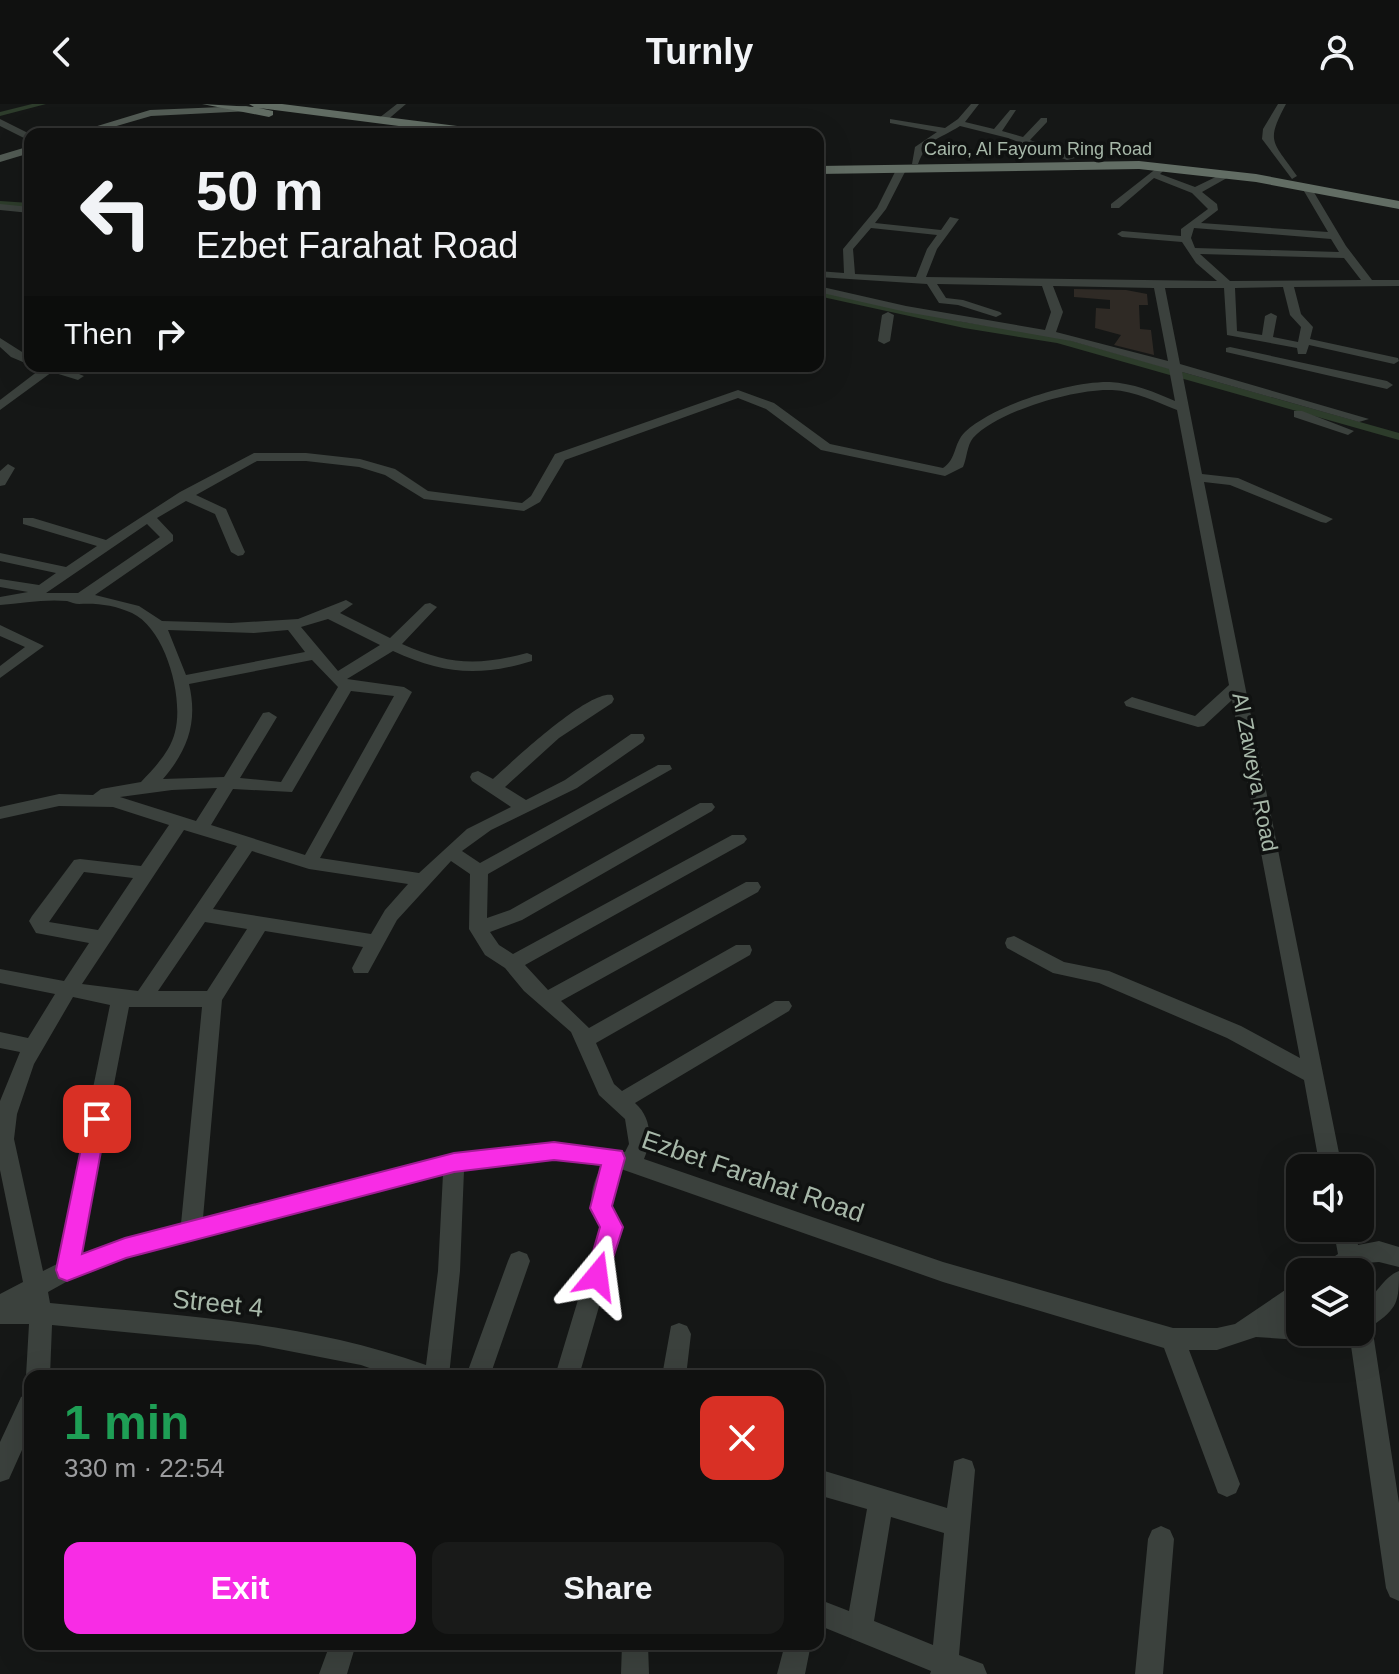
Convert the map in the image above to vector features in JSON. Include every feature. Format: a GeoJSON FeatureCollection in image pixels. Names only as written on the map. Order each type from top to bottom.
{"type":"FeatureCollection","features":[{"type":"Feature","properties":{"kind":"highway"},"geometry":{"type":"LineString","coordinates":[[208,104],[254,105],[428,128]]}},
{"type":"Feature","properties":{"kind":"highway"},"geometry":{"type":"LineString","coordinates":[[378,123],[403,128]]}},
{"type":"Feature","properties":{"kind":"highway","name":"Cairo, Al Fayoum Ring Road"},"geometry":{"type":"LineString","coordinates":[[978,163],[1070,158],[1162,161],[1292,176],[1399,197]]}},
{"type":"Feature","properties":{"kind":"highway","name":"Cairo, Al Fayoum Ring Road"},"geometry":{"type":"LineString","coordinates":[[824,167],[902,168],[923,164]]}},
{"type":"Feature","properties":{"kind":"highway","name":"Cairo, Al Fayoum Ring Road"},"geometry":{"type":"LineString","coordinates":[[824,167],[1103,164],[1158,171],[1229,174],[1399,205]]}},
{"type":"Feature","properties":{"kind":"main road"},"geometry":{"type":"LineString","coordinates":[[83,128],[126,114],[135,109],[135,104]]}},
{"type":"Feature","properties":{"kind":"main road"},"geometry":{"type":"LineString","coordinates":[[100,128],[161,112],[254,105]]}},
{"type":"Feature","properties":{"kind":"main road"},"geometry":{"type":"LineString","coordinates":[[0,156],[24,149]]}},
{"type":"Feature","properties":{"kind":"street"},"geometry":{"type":"LineString","coordinates":[[378,123],[402,104]]}},
{"type":"Feature","properties":{"kind":"street"},"geometry":{"type":"LineString","coordinates":[[923,164],[916,153],[923,144],[961,124],[975,104]]}},
{"type":"Feature","properties":{"kind":"street"},"geometry":{"type":"LineString","coordinates":[[1282,104],[1268,129],[1267,139],[1292,176]]}},
{"type":"Feature","properties":{"kind":"street"},"geometry":{"type":"LineString","coordinates":[[997,132],[1013,112]]}},
{"type":"Feature","properties":{"kind":"street"},"geometry":{"type":"LineString","coordinates":[[1024,141],[1044,120]]}},
{"type":"Feature","properties":{"kind":"street"},"geometry":{"type":"LineString","coordinates":[[893,121],[948,131]]}},
{"type":"Feature","properties":{"kind":"street"},"geometry":{"type":"LineString","coordinates":[[0,122],[24,135]]}},
{"type":"Feature","properties":{"kind":"street"},"geometry":{"type":"LineString","coordinates":[[961,124],[997,132],[1070,158]]}},
{"type":"Feature","properties":{"kind":"street"},"geometry":{"type":"LineString","coordinates":[[850,277],[848,249],[870,225],[902,168]]}},
{"type":"Feature","properties":{"kind":"street"},"geometry":{"type":"LineString","coordinates":[[1115,206],[1158,171],[1209,199],[1214,208],[1186,229],[1186,239],[1192,251],[1229,286],[1231,333],[1394,360]]}},
{"type":"Feature","properties":{"kind":"street"},"geometry":{"type":"LineString","coordinates":[[1195,191],[1229,174]]}},
{"type":"Feature","properties":{"kind":"street"},"geometry":{"type":"LineString","coordinates":[[1306,186],[1334,236],[1370,284]]}},
{"type":"Feature","properties":{"kind":"street"},"geometry":{"type":"LineString","coordinates":[[0,198],[24,200]]}},
{"type":"Feature","properties":{"kind":"street"},"geometry":{"type":"LineString","coordinates":[[0,207],[24,209]]}},
{"type":"Feature","properties":{"kind":"street"},"geometry":{"type":"LineString","coordinates":[[954,219],[926,260],[925,280],[943,301],[959,302],[999,314]]}},
{"type":"Feature","properties":{"kind":"street"},"geometry":{"type":"LineString","coordinates":[[1272,221],[1328,225]]}},
{"type":"Feature","properties":{"kind":"street"},"geometry":{"type":"LineString","coordinates":[[870,225],[943,233]]}},
{"type":"Feature","properties":{"kind":"street"},"geometry":{"type":"LineString","coordinates":[[1190,225],[1334,236]]}},
{"type":"Feature","properties":{"kind":"street"},"geometry":{"type":"LineString","coordinates":[[1122,234],[1186,239]]}},
{"type":"Feature","properties":{"kind":"street"},"geometry":{"type":"LineString","coordinates":[[1208,240],[1346,254]]}},
{"type":"Feature","properties":{"kind":"street"},"geometry":{"type":"LineString","coordinates":[[1192,251],[1346,254]]}},
{"type":"Feature","properties":{"kind":"street"},"geometry":{"type":"LineString","coordinates":[[1290,262],[1346,254]]}},
{"type":"Feature","properties":{"kind":"street"},"geometry":{"type":"LineString","coordinates":[[824,275],[1159,285],[1399,283]]}},
{"type":"Feature","properties":{"kind":"street"},"geometry":{"type":"LineString","coordinates":[[1046,283],[1057,312],[1050,333]]}},
{"type":"Feature","properties":{"kind":"street","name":"Al Zaweya Road"},"geometry":{"type":"LineString","coordinates":[[1159,285],[1328,1154]]}},
{"type":"Feature","properties":{"kind":"street"},"geometry":{"type":"LineString","coordinates":[[1288,285],[1296,315],[1307,327],[1298,366]]}},
{"type":"Feature","properties":{"kind":"street"},"geometry":{"type":"LineString","coordinates":[[824,290],[906,309],[1050,333],[1348,431]]}},
{"type":"Feature","properties":{"kind":"street"},"geometry":{"type":"LineString","coordinates":[[824,299],[888,315],[1060,346],[1363,419]]}},
{"type":"Feature","properties":{"kind":"street"},"geometry":{"type":"LineString","coordinates":[[884,341],[888,315]]}},
{"type":"Feature","properties":{"kind":"street"},"geometry":{"type":"LineString","coordinates":[[1267,338],[1271,316]]}},
{"type":"Feature","properties":{"kind":"street"},"geometry":{"type":"LineString","coordinates":[[2,345],[24,357]]}},
{"type":"Feature","properties":{"kind":"street"},"geometry":{"type":"LineString","coordinates":[[1230,350],[1387,385]]}},
{"type":"Feature","properties":{"kind":"street"},"geometry":{"type":"LineString","coordinates":[[0,406],[43,372]]}},
{"type":"Feature","properties":{"kind":"street"},"geometry":{"type":"LineString","coordinates":[[65,372],[78,376]]}},
{"type":"Feature","properties":{"kind":"street"},"geometry":{"type":"LineString","coordinates":[[0,601],[34,594],[148,517],[248,459],[298,456],[375,467],[399,477],[418,492],[435,497],[527,507],[533,503],[551,467],[560,457],[738,394],[770,406],[826,447],[945,472],[958,464],[966,439],[972,433],[1020,406],[1061,394],[1111,386],[1182,408]]}},
{"type":"Feature","properties":{"kind":"street"},"geometry":{"type":"LineString","coordinates":[[0,482],[8,468]]}},
{"type":"Feature","properties":{"kind":"street"},"geometry":{"type":"LineString","coordinates":[[1198,477],[1233,481],[1326,519]]}},
{"type":"Feature","properties":{"kind":"street"},"geometry":{"type":"LineString","coordinates":[[185,495],[221,512],[238,552]]}},
{"type":"Feature","properties":{"kind":"street"},"geometry":{"type":"LineString","coordinates":[[78,600],[168,538],[148,517]]}},
{"type":"Feature","properties":{"kind":"street"},"geometry":{"type":"LineString","coordinates":[[28,521],[108,545]]}},
{"type":"Feature","properties":{"kind":"street"},"geometry":{"type":"LineString","coordinates":[[0,557],[70,572]]}},
{"type":"Feature","properties":{"kind":"street"},"geometry":{"type":"LineString","coordinates":[[0,583],[34,594],[125,605],[158,625],[179,681],[185,705],[185,729],[169,761],[128,805]]}},
{"type":"Feature","properties":{"kind":"street"},"geometry":{"type":"LineString","coordinates":[[158,625],[293,627],[330,614],[346,604]]}},
{"type":"Feature","properties":{"kind":"street"},"geometry":{"type":"LineString","coordinates":[[3,816],[44,803],[78,800],[147,785],[203,780],[286,788],[341,683],[393,644],[430,607]]}},
{"type":"Feature","properties":{"kind":"street"},"geometry":{"type":"LineString","coordinates":[[330,614],[431,660],[462,668],[497,666],[527,658]]}},
{"type":"Feature","properties":{"kind":"street"},"geometry":{"type":"LineString","coordinates":[[293,627],[341,683],[404,692],[309,863]]}},
{"type":"Feature","properties":{"kind":"street"},"geometry":{"type":"LineString","coordinates":[[0,630],[36,646],[0,673]]}},
{"type":"Feature","properties":{"kind":"street"},"geometry":{"type":"LineString","coordinates":[[179,681],[315,655]]}},
{"type":"Feature","properties":{"kind":"street"},"geometry":{"type":"LineString","coordinates":[[1132,702],[1198,722],[1239,685]]}},
{"type":"Feature","properties":{"kind":"street"},"geometry":{"type":"LineString","coordinates":[[494,787],[553,734],[606,699]]}},
{"type":"Feature","properties":{"kind":"street"},"geometry":{"type":"LineString","coordinates":[[38,1370],[41,1313],[4,1139],[4,1120],[9,1101],[34,1047],[145,873],[228,781],[269,717]]}},
{"type":"Feature","properties":{"kind":"street"},"geometry":{"type":"LineString","coordinates":[[361,968],[391,915],[470,833],[489,821],[550,797],[637,738]]}},
{"type":"Feature","properties":{"kind":"street"},"geometry":{"type":"LineString","coordinates":[[479,871],[664,769]]}},
{"type":"Feature","properties":{"kind":"street"},"geometry":{"type":"LineString","coordinates":[[478,777],[524,807]]}},
{"type":"Feature","properties":{"kind":"street"},"geometry":{"type":"LineString","coordinates":[[78,800],[128,805],[309,863],[423,880]]}},
{"type":"Feature","properties":{"kind":"street"},"geometry":{"type":"LineString","coordinates":[[478,929],[516,915],[706,807]]}},
{"type":"Feature","properties":{"kind":"street"},"geometry":{"type":"LineString","coordinates":[[512,963],[738,839]]}},
{"type":"Feature","properties":{"kind":"street"},"geometry":{"type":"LineString","coordinates":[[143,999],[248,843]]}},
{"type":"Feature","properties":{"kind":"street"},"geometry":{"type":"LineString","coordinates":[[450,852],[479,871]]}},
{"type":"Feature","properties":{"kind":"street"},"geometry":{"type":"LineString","coordinates":[[102,938],[43,928],[38,921],[80,865],[145,873]]}},
{"type":"Feature","properties":{"kind":"street"},"geometry":{"type":"LineString","coordinates":[[479,871],[478,929],[492,950],[512,963],[531,986],[573,1020],[601,1080],[633,1114],[639,1129],[640,1144],[623,1160],[601,1198],[601,1208],[611,1221],[611,1227],[569,1370]]}},
{"type":"Feature","properties":{"kind":"street"},"geometry":{"type":"LineString","coordinates":[[548,999],[752,887]]}},
{"type":"Feature","properties":{"kind":"street"},"geometry":{"type":"LineString","coordinates":[[199,914],[375,942]]}},
{"type":"Feature","properties":{"kind":"street"},"geometry":{"type":"LineString","coordinates":[[191,1231],[212,999],[260,924]]}},
{"type":"Feature","properties":{"kind":"street"},"geometry":{"type":"LineString","coordinates":[[1014,943],[1060,968],[1102,976],[1234,1032],[1312,1075]]}},
{"type":"Feature","properties":{"kind":"street"},"geometry":{"type":"LineString","coordinates":[[584,1040],[743,950]]}},
{"type":"Feature","properties":{"kind":"street"},"geometry":{"type":"LineString","coordinates":[[0,976],[121,999],[212,999]]}},
{"type":"Feature","properties":{"kind":"street"},"geometry":{"type":"LineString","coordinates":[[67,1270],[121,999]]}},
{"type":"Feature","properties":{"kind":"street"},"geometry":{"type":"LineString","coordinates":[[620,1102],[782,1006]]}},
{"type":"Feature","properties":{"kind":"street"},"geometry":{"type":"LineString","coordinates":[[0,1040],[34,1047]]}},
{"type":"Feature","properties":{"kind":"street","name":"Ezbet Farahat Road"},"geometry":{"type":"LineString","coordinates":[[0,1306],[67,1270],[125,1248],[454,1162],[554,1151],[623,1160],[943,1272],[1173,1339],[1217,1339],[1255,1326],[1286,1302]]}},
{"type":"Feature","properties":{"kind":"street"},"geometry":{"type":"LineString","coordinates":[[438,1370],[449,1271],[454,1162]]}},
{"type":"Feature","properties":{"kind":"street"},"geometry":{"type":"LineString","coordinates":[[1363,1258],[1376,1251],[1399,1257]]}},
{"type":"Feature","properties":{"kind":"street"},"geometry":{"type":"LineString","coordinates":[[480,1370],[519,1261]]}},
{"type":"Feature","properties":{"kind":"street"},"geometry":{"type":"LineString","coordinates":[[1374,1312],[1399,1281]]}},
{"type":"Feature","properties":{"kind":"street","name":"Street 4"},"geometry":{"type":"LineString","coordinates":[[0,1313],[41,1313],[258,1334],[361,1354],[408,1370]]}},
{"type":"Feature","properties":{"kind":"street","name":"Ezbet Farahat Road"},"geometry":{"type":"LineString","coordinates":[[1255,1326],[1286,1328]]}},
{"type":"Feature","properties":{"kind":"street"},"geometry":{"type":"LineString","coordinates":[[675,1370],[679,1334]]}},
{"type":"Feature","properties":{"kind":"street"},"geometry":{"type":"LineString","coordinates":[[1173,1339],[1227,1484]]}},
{"type":"Feature","properties":{"kind":"street"},"geometry":{"type":"LineString","coordinates":[[1363,1346],[1399,1588]]}},
{"type":"Feature","properties":{"kind":"street"},"geometry":{"type":"LineString","coordinates":[[0,1470],[24,1418]]}},
{"type":"Feature","properties":{"kind":"street"},"geometry":{"type":"LineString","coordinates":[[945,1670],[963,1470]]}},
{"type":"Feature","properties":{"kind":"street"},"geometry":{"type":"LineString","coordinates":[[824,1484],[958,1524]]}},
{"type":"Feature","properties":{"kind":"street"},"geometry":{"type":"LineString","coordinates":[[859,1629],[881,1501]]}},
{"type":"Feature","properties":{"kind":"street"},"geometry":{"type":"LineString","coordinates":[[1149,1674],[1161,1539]]}},
{"type":"Feature","properties":{"kind":"street"},"geometry":{"type":"LineString","coordinates":[[824,1614],[945,1670],[973,1674]]}},
{"type":"Feature","properties":{"kind":"street"},"geometry":{"type":"LineString","coordinates":[[333,1674],[341,1650]]}},
{"type":"Feature","properties":{"kind":"street"},"geometry":{"type":"LineString","coordinates":[[635,1650],[635,1674]]}},
{"type":"Feature","properties":{"kind":"street"},"geometry":{"type":"LineString","coordinates":[[791,1674],[797,1650]]}},
{"type":"Feature","properties":{"kind":"shaded area"},"geometry":{"type":"Polygon","coordinates":[[[1074,289],[1126,290],[1147,294],[1148,305],[1139,305],[1140,329],[1151,330],[1154,355],[1114,345],[1121,335],[1095,328],[1096,308],[1110,309],[1110,300],[1074,297],[1074,289]]]}},
{"type":"Feature","properties":{"kind":"waterway"},"geometry":{"type":"LineString","coordinates":[[0,114],[42,104]]}},
{"type":"Feature","properties":{"kind":"waterway"},"geometry":{"type":"LineString","coordinates":[[0,204],[24,206]]}},
{"type":"Feature","properties":{"kind":"waterway"},"geometry":{"type":"LineString","coordinates":[[824,294],[964,325],[1058,340],[1399,437]]}},
{"type":"Feature","properties":{"kind":"route"},"geometry":{"type":"LineString","coordinates":[[97,1119],[67,1270],[125,1248],[454,1162],[554,1151],[615,1158],[601,1198],[601,1208],[611,1221],[611,1227],[597,1276]]}}]}
